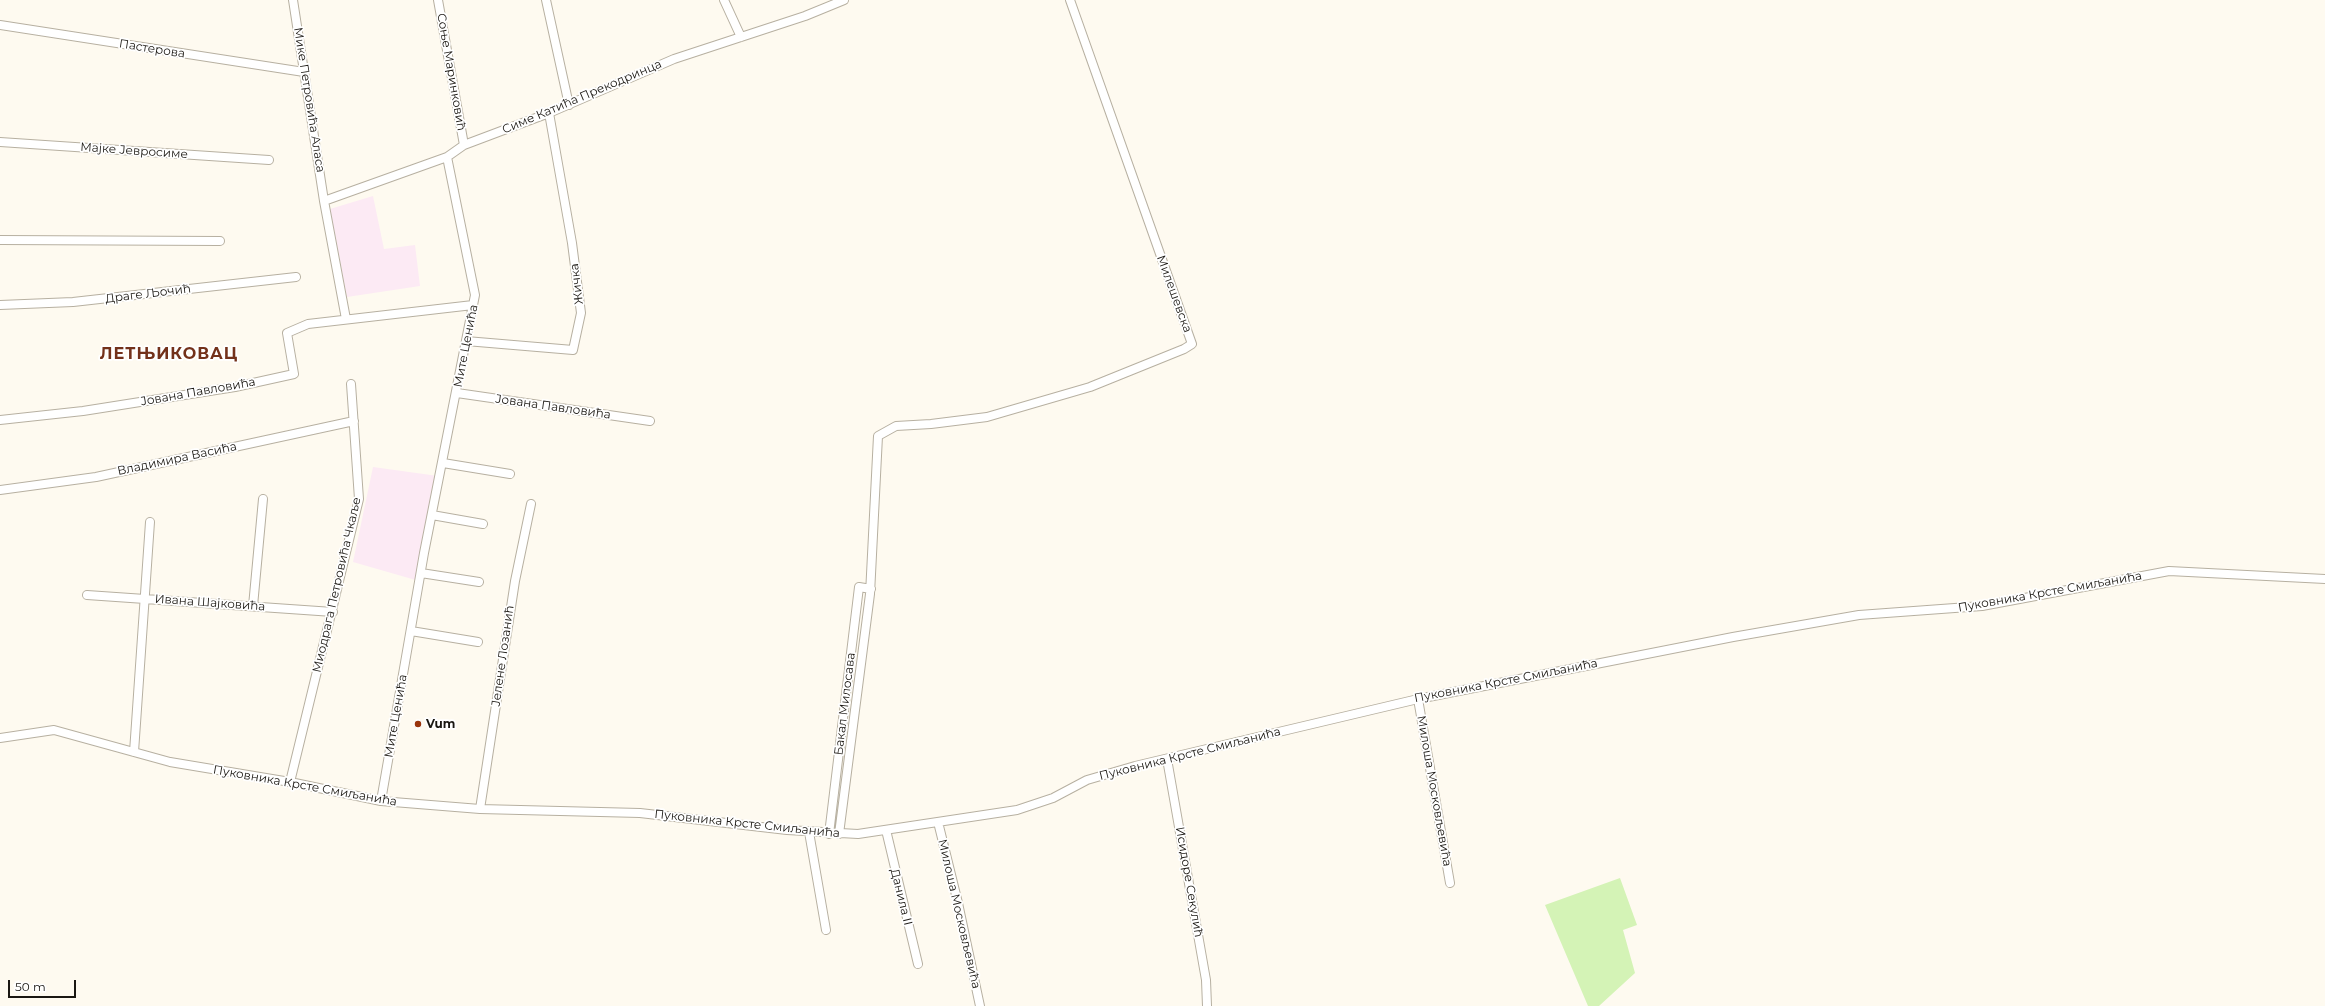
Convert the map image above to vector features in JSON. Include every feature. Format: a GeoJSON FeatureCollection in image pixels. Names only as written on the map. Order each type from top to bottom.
{"type":"FeatureCollection","features":[{"type":"Feature","properties":{"kind":"street","name":"Мике Петровића Аласа"},"geometry":{"type":"LineString","coordinates":[[293,0],[324,201],[346,319]]}},
{"type":"Feature","properties":{"kind":"street","name":"Соње Маринковић"},"geometry":{"type":"LineString","coordinates":[[438,0],[464,145]]}},
{"type":"Feature","properties":{"kind":"street"},"geometry":{"type":"LineString","coordinates":[[546,0],[569,105]]}},
{"type":"Feature","properties":{"kind":"street"},"geometry":{"type":"LineString","coordinates":[[724,0],[741,37]]}},
{"type":"Feature","properties":{"kind":"street","name":"Симе Катића Прекодринца"},"geometry":{"type":"LineString","coordinates":[[324,201],[447,157],[464,145],[569,105],[674,59],[741,37],[829,3],[844,0]]}},
{"type":"Feature","properties":{"kind":"street","name":"Милешевска"},"geometry":{"type":"LineString","coordinates":[[878,436],[896,426],[931,424],[986,417],[1090,387],[1184,349],[1192,344],[1070,0]]}},
{"type":"Feature","properties":{"kind":"street","name":"Пастерова"},"geometry":{"type":"LineString","coordinates":[[0,25],[304,72]]}},
{"type":"Feature","properties":{"kind":"street","name":"Жичка"},"geometry":{"type":"LineString","coordinates":[[466,341],[573,350],[580,313],[572,243],[549,113]]}},
{"type":"Feature","properties":{"kind":"street","name":"Мајке Јевросиме"},"geometry":{"type":"LineString","coordinates":[[0,142],[269,160]]}},
{"type":"Feature","properties":{"kind":"street","name":"Мите Ценића"},"geometry":{"type":"LineString","coordinates":[[381,801],[421,573],[475,295],[447,157]]}},
{"type":"Feature","properties":{"kind":"street"},"geometry":{"type":"LineString","coordinates":[[0,240],[220,241]]}},
{"type":"Feature","properties":{"kind":"street","name":"Драге Љочић"},"geometry":{"type":"LineString","coordinates":[[0,305],[73,302],[296,277]]}},
{"type":"Feature","properties":{"kind":"street"},"geometry":{"type":"LineString","coordinates":[[346,319],[473,305]]}},
{"type":"Feature","properties":{"kind":"street","name":"Јована Павловића"},"geometry":{"type":"LineString","coordinates":[[0,420],[83,411],[236,387],[294,374],[287,333],[308,324],[346,319]]}},
{"type":"Feature","properties":{"kind":"street","name":"Миодрага Петровића Чкаље"},"geometry":{"type":"LineString","coordinates":[[290,782],[333,612],[359,499],[351,384]]}},
{"type":"Feature","properties":{"kind":"street","name":"Јована Павловића"},"geometry":{"type":"LineString","coordinates":[[457,393],[650,421]]}},
{"type":"Feature","properties":{"kind":"street","name":"Владимира Васића"},"geometry":{"type":"LineString","coordinates":[[0,490],[96,477],[354,421]]}},
{"type":"Feature","properties":{"kind":"street","name":"Бакал Милосава"},"geometry":{"type":"LineString","coordinates":[[839,834],[871,589],[878,436]]}},
{"type":"Feature","properties":{"kind":"street"},"geometry":{"type":"LineString","coordinates":[[442,463],[510,474]]}},
{"type":"Feature","properties":{"kind":"street"},"geometry":{"type":"LineString","coordinates":[[253,606],[263,499]]}},
{"type":"Feature","properties":{"kind":"street","name":"Јелене Лозанић"},"geometry":{"type":"LineString","coordinates":[[480,808],[513,588],[531,504]]}},
{"type":"Feature","properties":{"kind":"street"},"geometry":{"type":"LineString","coordinates":[[432,515],[483,524]]}},
{"type":"Feature","properties":{"kind":"street"},"geometry":{"type":"LineString","coordinates":[[134,752],[150,522]]}},
{"type":"Feature","properties":{"kind":"street","name":"Пуковника Крсте Смиљанића"},"geometry":{"type":"LineString","coordinates":[[0,738],[54,730],[170,762],[290,782],[381,801],[480,808],[640,813],[808,832],[839,834],[886,830],[1036,806],[1105,774],[1418,699],[1725,638],[1851,616],[1982,606],[2168,571],[2325,579]]}},
{"type":"Feature","properties":{"kind":"street"},"geometry":{"type":"LineString","coordinates":[[421,573],[479,582]]}},
{"type":"Feature","properties":{"kind":"street","name":"Бакал Милосава"},"geometry":{"type":"LineString","coordinates":[[829,834],[859,587],[871,589]]}},
{"type":"Feature","properties":{"kind":"street","name":"Ивана Шајковића"},"geometry":{"type":"LineString","coordinates":[[87,595],[333,612]]}},
{"type":"Feature","properties":{"kind":"street"},"geometry":{"type":"LineString","coordinates":[[411,631],[478,642]]}},
{"type":"Feature","properties":{"kind":"street","name":"Милоша Московљевића"},"geometry":{"type":"LineString","coordinates":[[1418,699],[1450,884]]}},
{"type":"Feature","properties":{"kind":"street","name":"Исидоре Секулић"},"geometry":{"type":"LineString","coordinates":[[1167,759],[1206,980],[1207,1006]]}},
{"type":"Feature","properties":{"kind":"street","name":"Милоша Московљевића"},"geometry":{"type":"LineString","coordinates":[[938,822],[958,903],[980,1006]]}},
{"type":"Feature","properties":{"kind":"street","name":"Данила II"},"geometry":{"type":"LineString","coordinates":[[886,830],[918,964]]}},
{"type":"Feature","properties":{"kind":"street"},"geometry":{"type":"LineString","coordinates":[[808,832],[826,930]]}},
{"type":"Feature","properties":{"kind":"shaded area"},"geometry":{"type":"Polygon","coordinates":[[[373,196],[384,249],[415,245],[420,286],[347,297],[330,209],[373,196]]]}},
{"type":"Feature","properties":{"kind":"shaded area"},"geometry":{"type":"Polygon","coordinates":[[[373,467],[438,476],[419,581],[353,562],[373,467]]]}},
{"type":"Feature","properties":{"kind":"green space"},"geometry":{"type":"Polygon","coordinates":[[[1620,878],[1637,925],[1623,930],[1635,973],[1599,1006],[1588,1006],[1545,905],[1620,878]]]}},
{"type":"Feature","properties":{"kind":"place","name":"Vum"},"geometry":{"type":"Point","coordinates":[418,724]}},
{"type":"Feature","properties":{"kind":"district","name":"ЛЕТЊИКОВАЦ"},"geometry":{"type":"Point","coordinates":[169,354]}}]}
